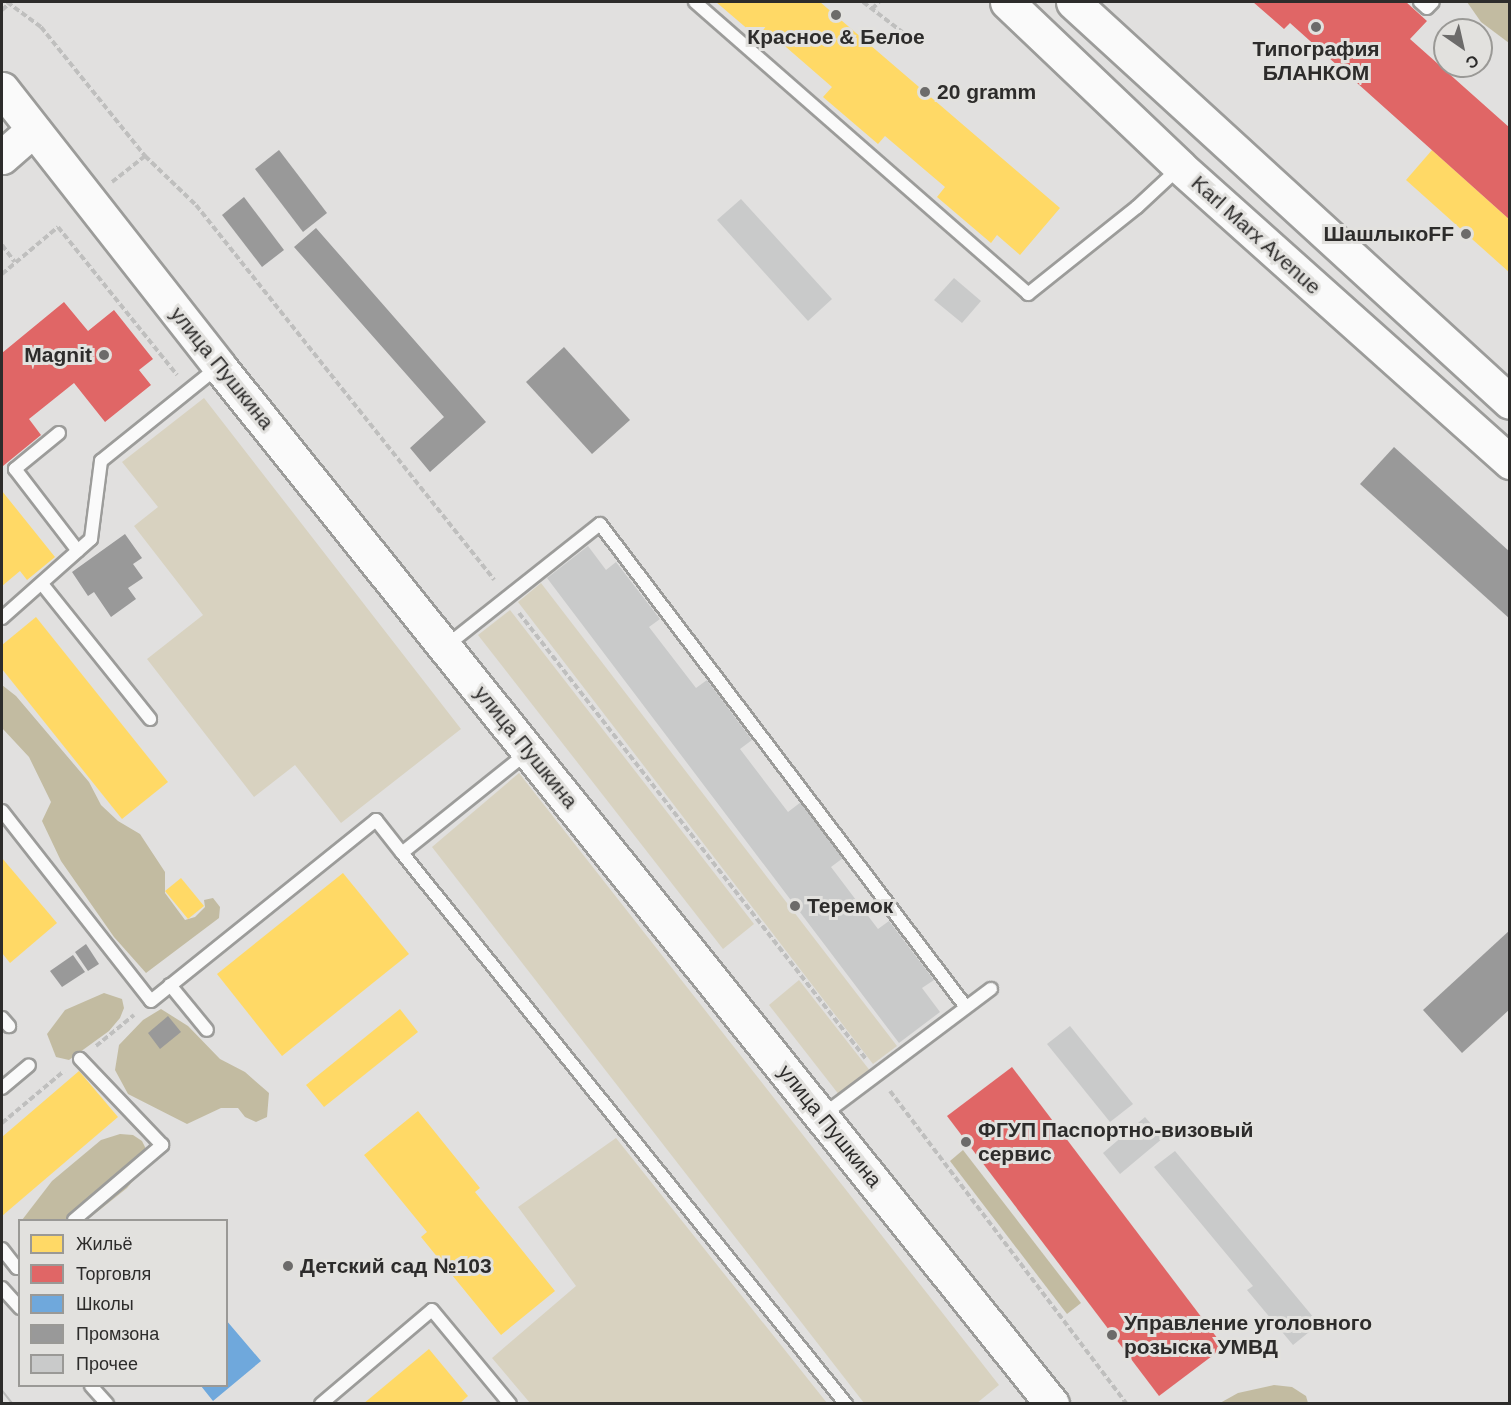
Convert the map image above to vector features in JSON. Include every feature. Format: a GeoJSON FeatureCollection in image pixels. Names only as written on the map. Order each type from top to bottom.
{"type":"FeatureCollection","features":[{"type":"Feature","properties":{"kind":"street","name":"Karl Marx Avenue"},"geometry":{"type":"LineString","coordinates":[[1007,2],[1180,167],[1509,462]]}},
{"type":"Feature","properties":{"kind":"street"},"geometry":{"type":"LineString","coordinates":[[1050,42],[1082,4],[1509,402]]}},
{"type":"Feature","properties":{"kind":"street","name":"улица Пушкина"},"geometry":{"type":"LineString","coordinates":[[2,89],[219,366],[1052,1404]]}},
{"type":"Feature","properties":{"kind":"street"},"geometry":{"type":"LineString","coordinates":[[2,157],[33,130]]}},
{"type":"Feature","properties":{"kind":"lane"},"geometry":{"type":"LineString","coordinates":[[695,2],[1028,294],[1137,207],[1180,167]]}},
{"type":"Feature","properties":{"kind":"lane"},"geometry":{"type":"LineString","coordinates":[[1420,2],[1427,8],[1433,2]]}},
{"type":"Feature","properties":{"kind":"lane"},"geometry":{"type":"LineString","coordinates":[[2,618],[91,539],[101,461],[219,366]]}},
{"type":"Feature","properties":{"kind":"lane"},"geometry":{"type":"LineString","coordinates":[[59,433],[15,469],[78,551]]}},
{"type":"Feature","properties":{"kind":"lane"},"geometry":{"type":"LineString","coordinates":[[445,647],[600,524],[966,1007]]}},
{"type":"Feature","properties":{"kind":"lane"},"geometry":{"type":"LineString","coordinates":[[42,584],[150,719]]}},
{"type":"Feature","properties":{"kind":"lane"},"geometry":{"type":"LineString","coordinates":[[402,853],[529,751]]}},
{"type":"Feature","properties":{"kind":"lane"},"geometry":{"type":"LineString","coordinates":[[2,811],[151,1001],[376,820],[846,1404]]}},
{"type":"Feature","properties":{"kind":"lane"},"geometry":{"type":"LineString","coordinates":[[170,985],[207,1030]]}},
{"type":"Feature","properties":{"kind":"lane"},"geometry":{"type":"LineString","coordinates":[[822,1116],[990,989]]}},
{"type":"Feature","properties":{"kind":"lane"},"geometry":{"type":"LineString","coordinates":[[76,1219],[162,1145],[80,1059]]}},
{"type":"Feature","properties":{"kind":"lane"},"geometry":{"type":"LineString","coordinates":[[2,1088],[29,1065]]}},
{"type":"Feature","properties":{"kind":"lane"},"geometry":{"type":"LineString","coordinates":[[2,1249],[18,1268]]}},
{"type":"Feature","properties":{"kind":"lane"},"geometry":{"type":"LineString","coordinates":[[2,1288],[18,1306]]}},
{"type":"Feature","properties":{"kind":"lane"},"geometry":{"type":"LineString","coordinates":[[321,1404],[432,1310],[510,1404]]}},
{"type":"Feature","properties":{"kind":"lane"},"geometry":{"type":"LineString","coordinates":[[92,1387],[107,1404]]}},
{"type":"Feature","properties":{"kind":"path"},"geometry":{"type":"LineString","coordinates":[[863,2],[914,41]]}},
{"type":"Feature","properties":{"kind":"path"},"geometry":{"type":"LineString","coordinates":[[872,9],[879,2]]}},
{"type":"Feature","properties":{"kind":"path"},"geometry":{"type":"LineString","coordinates":[[2,10],[8,3],[41,27],[145,156],[196,205],[507,597],[878,1074],[1127,1404]]}},
{"type":"Feature","properties":{"kind":"path"},"geometry":{"type":"LineString","coordinates":[[112,182],[145,156]]}},
{"type":"Feature","properties":{"kind":"path"},"geometry":{"type":"LineString","coordinates":[[2,274],[58,227]]}},
{"type":"Feature","properties":{"kind":"path"},"geometry":{"type":"LineString","coordinates":[[2,245],[15,262]]}},
{"type":"Feature","properties":{"kind":"path"},"geometry":{"type":"LineString","coordinates":[[2,1123],[151,1001]]}},
{"type":"Feature","properties":{"kind":"shaded area"},"geometry":{"type":"Polygon","coordinates":[[[1467,2],[1509,2],[1509,43],[1493,31],[1493,18],[1478,18],[1467,2]]]}},
{"type":"Feature","properties":{"kind":"shaded area"},"geometry":{"type":"Polygon","coordinates":[[[204,398],[461,729],[341,823],[295,765],[254,797],[147,659],[203,615],[134,526],[158,507],[122,462],[204,398]]]}},
{"type":"Feature","properties":{"kind":"shaded area"},"geometry":{"type":"Polygon","coordinates":[[[541,583],[897,1046],[873,1064],[518,602],[541,583]]]}},
{"type":"Feature","properties":{"kind":"shaded area"},"geometry":{"type":"Polygon","coordinates":[[[510,610],[754,924],[723,949],[478,635],[510,610]]]}},
{"type":"Feature","properties":{"kind":"shaded area"},"geometry":{"type":"Polygon","coordinates":[[[2,685],[16,696],[89,782],[101,805],[118,821],[140,834],[165,872],[165,893],[185,920],[195,917],[205,907],[204,900],[213,898],[220,907],[219,918],[146,973],[114,937],[61,861],[42,821],[51,802],[29,757],[2,728],[2,685]]]}},
{"type":"Feature","properties":{"kind":"shaded area"},"geometry":{"type":"Polygon","coordinates":[[[519,773],[999,1385],[977,1403],[864,1403],[432,847],[519,773]]]}},
{"type":"Feature","properties":{"kind":"shaded area"},"geometry":{"type":"Polygon","coordinates":[[[799,980],[871,1072],[840,1096],[769,1005],[799,980]]]}},
{"type":"Feature","properties":{"kind":"shaded area"},"geometry":{"type":"Polygon","coordinates":[[[104,993],[122,999],[124,1008],[120,1018],[109,1031],[69,1060],[56,1057],[47,1034],[65,1010],[104,993]]]}},
{"type":"Feature","properties":{"kind":"shaded area"},"geometry":{"type":"Polygon","coordinates":[[[161,1009],[188,1026],[220,1059],[245,1072],[269,1093],[267,1117],[256,1122],[245,1117],[238,1108],[221,1108],[187,1124],[128,1094],[115,1070],[119,1045],[143,1020],[161,1009]]]}},
{"type":"Feature","properties":{"kind":"shaded area"},"geometry":{"type":"Polygon","coordinates":[[[120,1134],[133,1135],[142,1141],[147,1151],[146,1165],[127,1188],[88,1219],[23,1219],[52,1181],[101,1140],[120,1134]]]}},
{"type":"Feature","properties":{"kind":"shaded area"},"geometry":{"type":"Polygon","coordinates":[[[616,1138],[827,1403],[530,1403],[492,1358],[576,1286],[518,1207],[616,1138]]]}},
{"type":"Feature","properties":{"kind":"shaded area"},"geometry":{"type":"Polygon","coordinates":[[[963,1150],[1081,1303],[1067,1314],[950,1161],[963,1150]]]}},
{"type":"Feature","properties":{"kind":"shaded area"},"geometry":{"type":"Polygon","coordinates":[[[1274,1385],[1292,1387],[1306,1396],[1308,1403],[1220,1403],[1238,1393],[1274,1385]]]}},
{"type":"Feature","properties":{"kind":"building: Жильё"},"geometry":{"type":"Polygon","coordinates":[[[716,2],[820,2],[1060,208],[1020,255],[997,235],[991,243],[937,197],[945,187],[885,136],[878,144],[823,97],[832,87],[771,34],[764,43],[716,2]]]}},
{"type":"Feature","properties":{"kind":"building: Жильё"},"geometry":{"type":"Polygon","coordinates":[[[1432,150],[1510,220],[1510,273],[1406,180],[1432,150]]]}},
{"type":"Feature","properties":{"kind":"building: Жильё"},"geometry":{"type":"Polygon","coordinates":[[[2,491],[55,557],[27,580],[20,571],[2,586],[2,491]]]}},
{"type":"Feature","properties":{"kind":"building: Жильё"},"geometry":{"type":"Polygon","coordinates":[[[36,617],[168,782],[122,819],[2,669],[2,645],[36,617]]]}},
{"type":"Feature","properties":{"kind":"building: Жильё"},"geometry":{"type":"Polygon","coordinates":[[[2,858],[57,923],[10,963],[2,953],[2,858]]]}},
{"type":"Feature","properties":{"kind":"building: Жильё"},"geometry":{"type":"Polygon","coordinates":[[[343,873],[409,954],[282,1056],[217,974],[343,873]]]}},
{"type":"Feature","properties":{"kind":"building: Жильё"},"geometry":{"type":"Polygon","coordinates":[[[181,878],[204,906],[188,919],[165,891],[181,878]]]}},
{"type":"Feature","properties":{"kind":"building: Жильё"},"geometry":{"type":"Polygon","coordinates":[[[400,1009],[418,1032],[324,1107],[306,1085],[400,1009]]]}},
{"type":"Feature","properties":{"kind":"building: Жильё"},"geometry":{"type":"Polygon","coordinates":[[[79,1071],[118,1117],[2,1216],[2,1137],[79,1071]]]}},
{"type":"Feature","properties":{"kind":"building: Жильё"},"geometry":{"type":"Polygon","coordinates":[[[418,1111],[480,1188],[475,1192],[555,1291],[501,1335],[421,1237],[427,1232],[364,1155],[418,1111]]]}},
{"type":"Feature","properties":{"kind":"building: Жильё"},"geometry":{"type":"Polygon","coordinates":[[[429,1349],[468,1396],[459,1404],[363,1404],[429,1349]]]}},
{"type":"Feature","properties":{"kind":"building: Торговля"},"geometry":{"type":"Polygon","coordinates":[[[1253,2],[1406,2],[1427,21],[1410,39],[1433,59],[1433,78],[1454,78],[1510,128],[1510,220],[1290,23],[1284,29],[1253,2]]]}},
{"type":"Feature","properties":{"kind":"building: Торговля"},"geometry":{"type":"Polygon","coordinates":[[[64,302],[88,331],[114,310],[153,359],[139,370],[151,385],[105,422],[74,383],[29,419],[41,435],[3,466],[2,353],[64,302]]]}},
{"type":"Feature","properties":{"kind":"building: Торговля"},"geometry":{"type":"Polygon","coordinates":[[[1012,1067],[1224,1347],[1159,1396],[947,1116],[1012,1067]]]}},
{"type":"Feature","properties":{"kind":"building: Школы"},"geometry":{"type":"Polygon","coordinates":[[[228,1322],[261,1361],[213,1401],[202,1387],[228,1387],[228,1322]]]}},
{"type":"Feature","properties":{"kind":"building: Промзона"},"geometry":{"type":"Polygon","coordinates":[[[279,150],[327,213],[303,232],[255,169],[279,150]]]}},
{"type":"Feature","properties":{"kind":"building: Промзона"},"geometry":{"type":"Polygon","coordinates":[[[244,197],[284,250],[262,267],[222,215],[244,197]]]}},
{"type":"Feature","properties":{"kind":"building: Промзона"},"geometry":{"type":"Polygon","coordinates":[[[316,228],[486,422],[430,472],[410,448],[444,417],[294,247],[316,228]]]}},
{"type":"Feature","properties":{"kind":"building: Промзона"},"geometry":{"type":"Polygon","coordinates":[[[564,347],[630,420],[592,454],[526,382],[564,347]]]}},
{"type":"Feature","properties":{"kind":"building: Промзона"},"geometry":{"type":"Polygon","coordinates":[[[1394,447],[1510,552],[1510,619],[1360,484],[1394,447]]]}},
{"type":"Feature","properties":{"kind":"building: Промзона"},"geometry":{"type":"Polygon","coordinates":[[[125,534],[142,558],[133,564],[143,578],[128,588],[136,599],[111,617],[94,592],[88,596],[72,572],[125,534]]]}},
{"type":"Feature","properties":{"kind":"building: Промзона"},"geometry":{"type":"Polygon","coordinates":[[[1510,930],[1510,1009],[1462,1053],[1423,1010],[1510,930]]]}},
{"type":"Feature","properties":{"kind":"building: Промзона"},"geometry":{"type":"Polygon","coordinates":[[[86,944],[99,964],[88,971],[75,952],[86,944]]]}},
{"type":"Feature","properties":{"kind":"building: Промзона"},"geometry":{"type":"Polygon","coordinates":[[[73,955],[85,972],[62,987],[50,971],[73,955]]]}},
{"type":"Feature","properties":{"kind":"building: Промзона"},"geometry":{"type":"Polygon","coordinates":[[[168,1016],[181,1032],[160,1049],[148,1033],[168,1016]]]}},
{"type":"Feature","properties":{"kind":"building: Прочее"},"geometry":{"type":"Polygon","coordinates":[[[741,199],[832,299],[808,321],[717,220],[741,199]]]}},
{"type":"Feature","properties":{"kind":"building: Прочее"},"geometry":{"type":"Polygon","coordinates":[[[954,278],[981,301],[962,323],[934,300],[954,278]]]}},
{"type":"Feature","properties":{"kind":"building: Прочее"},"geometry":{"type":"Polygon","coordinates":[[[588,546],[606,570],[616,562],[660,619],[649,627],[696,688],[707,680],[752,740],[740,749],[788,812],[801,802],[843,858],[831,867],[878,929],[889,921],[934,980],[922,988],[940,1012],[899,1043],[547,578],[588,546]]]}},
{"type":"Feature","properties":{"kind":"building: Прочее"},"geometry":{"type":"Polygon","coordinates":[[[1070,1026],[1133,1104],[1110,1122],[1047,1044],[1070,1026]]]}},
{"type":"Feature","properties":{"kind":"building: Прочее"},"geometry":{"type":"Polygon","coordinates":[[[1145,1117],[1163,1138],[1120,1174],[1103,1153],[1145,1117]]]}},
{"type":"Feature","properties":{"kind":"building: Прочее"},"geometry":{"type":"Polygon","coordinates":[[[1175,1151],[1319,1324],[1293,1345],[1247,1290],[1253,1286],[1154,1167],[1175,1151]]]}},
{"type":"Feature","properties":{"kind":"tram line"},"geometry":{"type":"LineString","coordinates":[[2,1390],[13,1404]]}},
{"type":"Feature","properties":{"kind":"place","name":"Красное & Белое"},"geometry":{"type":"Point","coordinates":[836,15]}},
{"type":"Feature","properties":{"kind":"place","name":"Типография БЛАНКОМ"},"geometry":{"type":"Point","coordinates":[1316,27]}},
{"type":"Feature","properties":{"kind":"place","name":"20 gramm"},"geometry":{"type":"Point","coordinates":[925,92]}},
{"type":"Feature","properties":{"kind":"place","name":"ШашлыкoFF"},"geometry":{"type":"Point","coordinates":[1466,234]}},
{"type":"Feature","properties":{"kind":"place","name":"Magnit"},"geometry":{"type":"Point","coordinates":[104,355]}},
{"type":"Feature","properties":{"kind":"place","name":"Теремок"},"geometry":{"type":"Point","coordinates":[795,906]}},
{"type":"Feature","properties":{"kind":"place","name":"ФГУП Паспортно-визовый сервис"},"geometry":{"type":"Point","coordinates":[966,1142]}},
{"type":"Feature","properties":{"kind":"place","name":"Детский сад №103"},"geometry":{"type":"Point","coordinates":[288,1266]}},
{"type":"Feature","properties":{"kind":"place","name":"Управление уголовного розыска УМВД"},"geometry":{"type":"Point","coordinates":[1112,1335]}}]}
